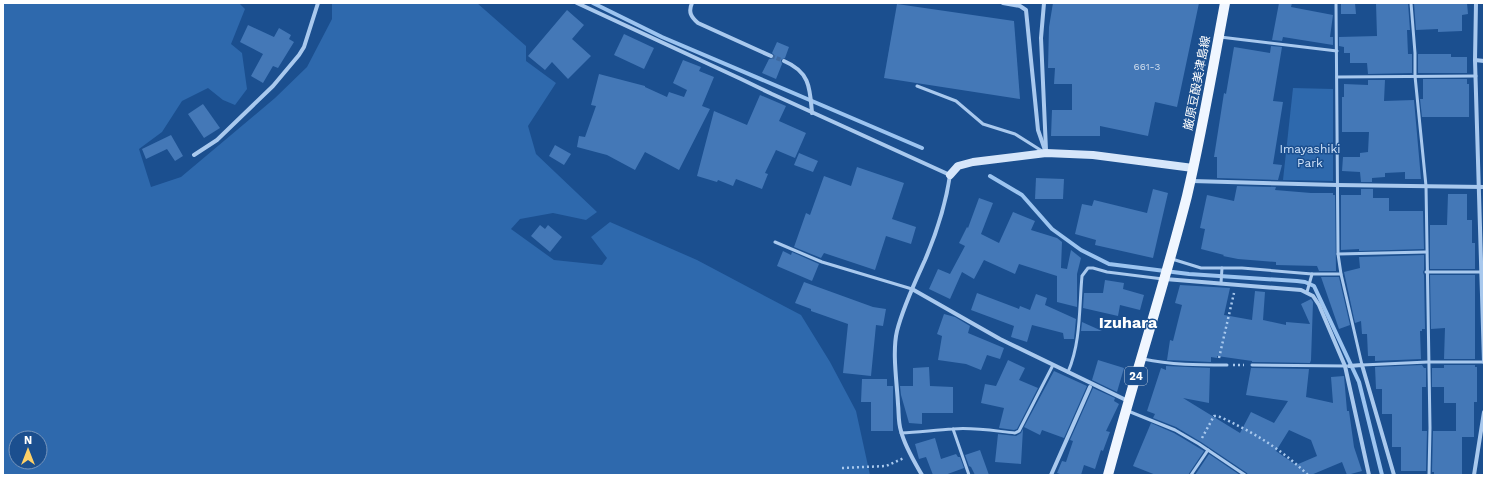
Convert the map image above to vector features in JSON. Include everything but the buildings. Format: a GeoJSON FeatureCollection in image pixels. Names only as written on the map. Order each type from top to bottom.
{"type":"FeatureCollection","features":[{"type":"Feature","properties":{"kind":"main road","name":"厳原豆酘美津島線"},"geometry":{"type":"LineString","coordinates":[[1193,168],[1225,3]]}},
{"type":"Feature","properties":{"kind":"main road","name":"24"},"geometry":{"type":"LineString","coordinates":[[1108,475],[1165,278],[1193,168]]}},
{"type":"Feature","properties":{"kind":"street"},"geometry":{"type":"LineString","coordinates":[[194,155],[217,140],[273,86],[299,55],[304,47],[318,3]]}},
{"type":"Feature","properties":{"kind":"street"},"geometry":{"type":"LineString","coordinates":[[577,3],[812,113],[950,175]]}},
{"type":"Feature","properties":{"kind":"street"},"geometry":{"type":"LineString","coordinates":[[692,3],[690,15],[698,23],[771,56]]}},
{"type":"Feature","properties":{"kind":"street"},"geometry":{"type":"LineString","coordinates":[[1003,3],[1024,8],[1027,14],[1038,130],[1046,153]]}},
{"type":"Feature","properties":{"kind":"street"},"geometry":{"type":"LineString","coordinates":[[1044,3],[1041,38],[1046,153]]}},
{"type":"Feature","properties":{"kind":"street"},"geometry":{"type":"LineString","coordinates":[[1476,3],[1480,60],[1476,76],[1482,187],[1484,362]]}},
{"type":"Feature","properties":{"kind":"street"},"geometry":{"type":"LineString","coordinates":[[784,61],[793,65],[809,84],[812,113]]}},
{"type":"Feature","properties":{"kind":"street"},"geometry":{"type":"LineString","coordinates":[[922,475],[910,455],[899,424],[896,382],[897,331],[926,257],[946,197],[950,175],[958,166],[973,162],[1046,153],[1093,155],[1193,168]]}},
{"type":"Feature","properties":{"kind":"street"},"geometry":{"type":"LineString","coordinates":[[1189,181],[1482,187]]}},
{"type":"Feature","properties":{"kind":"street"},"geometry":{"type":"LineString","coordinates":[[1165,278],[1301,290],[1307,291],[1313,296],[1319,305],[1347,366],[1369,475]]}},
{"type":"Feature","properties":{"kind":"street"},"geometry":{"type":"LineString","coordinates":[[912,290],[1000,339],[1053,365],[1128,406]]}},
{"type":"Feature","properties":{"kind":"street"},"geometry":{"type":"LineString","coordinates":[[1347,366],[1360,365],[1394,475]]}},
{"type":"Feature","properties":{"kind":"street"},"geometry":{"type":"LineString","coordinates":[[1051,475],[1090,387]]}},
{"type":"Feature","properties":{"kind":"street"},"geometry":{"type":"LineString","coordinates":[[1474,475],[1484,412]]}},
{"type":"Feature","properties":{"kind":"lane"},"geometry":{"type":"LineString","coordinates":[[1336,3],[1338,77],[1338,254],[1360,365],[1428,362],[1484,362]]}},
{"type":"Feature","properties":{"kind":"lane"},"geometry":{"type":"LineString","coordinates":[[1411,3],[1415,53],[1415,76],[1426,186],[1426,272],[1430,428],[1429,475]]}},
{"type":"Feature","properties":{"kind":"lane"},"geometry":{"type":"LineString","coordinates":[[1219,37],[1337,50]]}},
{"type":"Feature","properties":{"kind":"lane"},"geometry":{"type":"LineString","coordinates":[[1338,77],[1476,76]]}},
{"type":"Feature","properties":{"kind":"lane"},"geometry":{"type":"LineString","coordinates":[[917,86],[956,101],[983,124],[1015,134],[1046,153]]}},
{"type":"Feature","properties":{"kind":"lane"},"geometry":{"type":"LineString","coordinates":[[775,242],[822,262],[912,290]]}},
{"type":"Feature","properties":{"kind":"lane"},"geometry":{"type":"LineString","coordinates":[[1338,254],[1426,252]]}},
{"type":"Feature","properties":{"kind":"lane"},"geometry":{"type":"LineString","coordinates":[[1169,261],[1192,266],[1242,268],[1311,276],[1341,274]]}},
{"type":"Feature","properties":{"kind":"lane"},"geometry":{"type":"LineString","coordinates":[[1068,373],[1078,342],[1082,276],[1088,268],[1107,272],[1165,278]]}},
{"type":"Feature","properties":{"kind":"lane"},"geometry":{"type":"LineString","coordinates":[[1221,282],[1222,268]]}},
{"type":"Feature","properties":{"kind":"lane"},"geometry":{"type":"LineString","coordinates":[[1426,272],[1483,272]]}},
{"type":"Feature","properties":{"kind":"lane"},"geometry":{"type":"LineString","coordinates":[[1307,291],[1311,276]]}},
{"type":"Feature","properties":{"kind":"lane"},"geometry":{"type":"LineString","coordinates":[[1142,359],[1178,365],[1227,365]]}},
{"type":"Feature","properties":{"kind":"lane"},"geometry":{"type":"LineString","coordinates":[[901,433],[943,431],[953,429],[980,429],[1015,433],[1019,431],[1053,365]]}},
{"type":"Feature","properties":{"kind":"lane"},"geometry":{"type":"LineString","coordinates":[[1252,365],[1347,366]]}},
{"type":"Feature","properties":{"kind":"lane"},"geometry":{"type":"LineString","coordinates":[[1128,406],[1199,444],[1245,475]]}},
{"type":"Feature","properties":{"kind":"lane"},"geometry":{"type":"LineString","coordinates":[[953,429],[969,475]]}},
{"type":"Feature","properties":{"kind":"lane"},"geometry":{"type":"LineString","coordinates":[[1191,475],[1208,450]]}},
{"type":"Feature","properties":{"kind":"path"},"geometry":{"type":"LineString","coordinates":[[1217,365],[1236,285]]}},
{"type":"Feature","properties":{"kind":"path"},"geometry":{"type":"LineString","coordinates":[[1227,365],[1252,365]]}},
{"type":"Feature","properties":{"kind":"path"},"geometry":{"type":"LineString","coordinates":[[1199,444],[1214,416],[1218,416],[1246,429],[1275,447],[1308,475]]}},
{"type":"Feature","properties":{"kind":"path"},"geometry":{"type":"LineString","coordinates":[[842,468],[886,466],[910,455]]}},
{"type":"Feature","properties":{"kind":"green space"},"geometry":{"type":"Polygon","coordinates":[[[3,3],[239,3],[245,9],[231,44],[242,53],[247,89],[235,105],[223,100],[208,88],[182,101],[162,132],[139,149],[151,187],[181,177],[275,98],[307,67],[332,19],[332,3],[477,3],[526,46],[526,61],[556,83],[528,126],[536,154],[597,212],[586,220],[553,213],[520,219],[511,229],[554,260],[602,265],[607,258],[591,237],[610,222],[697,260],[801,315],[830,362],[856,411],[870,475],[3,475],[3,3]]]}},
{"type":"Feature","properties":{"kind":"green space","name":"Imayashiki Park"},"geometry":{"type":"Polygon","coordinates":[[[1293,88],[1333,89],[1333,181],[1283,180],[1293,88]]]}},
{"type":"Feature","properties":{"kind":"waterway"},"geometry":{"type":"LineString","coordinates":[[593,3],[662,37],[922,148]]}},
{"type":"Feature","properties":{"kind":"waterway"},"geometry":{"type":"LineString","coordinates":[[990,176],[1022,195],[1052,229],[1081,250],[1109,264],[1189,274],[1297,281],[1305,282],[1314,286],[1359,382],[1382,475]]}},
{"type":"Feature","properties":{"kind":"tunnel"},"geometry":{"type":"LineString","coordinates":[[771,56],[784,61]]}},
{"type":"Feature","properties":{"kind":"district","name":"Izuhara"},"geometry":{"type":"Point","coordinates":[1128,322]}}]}
